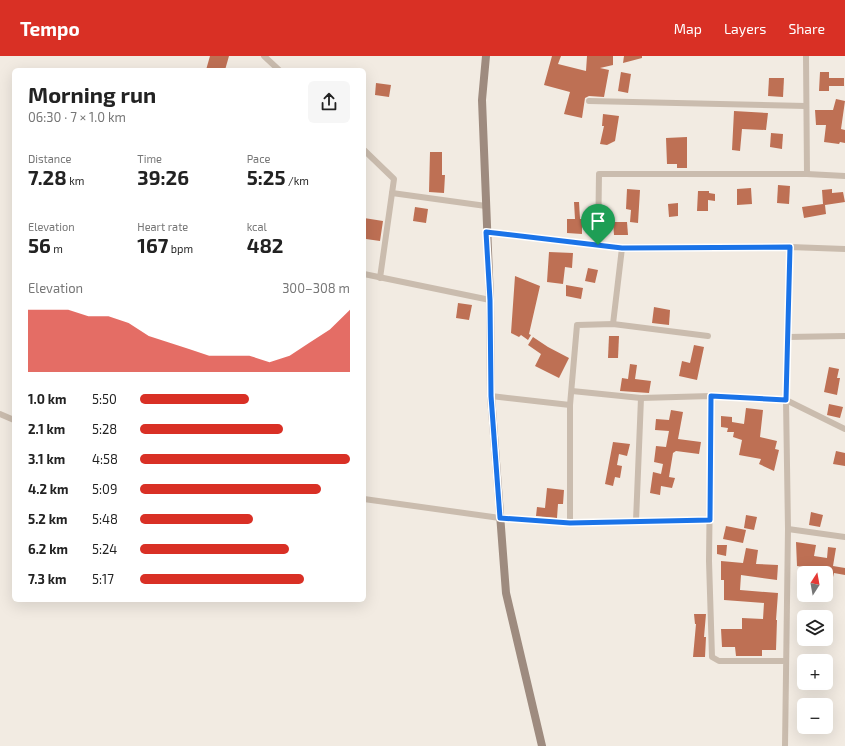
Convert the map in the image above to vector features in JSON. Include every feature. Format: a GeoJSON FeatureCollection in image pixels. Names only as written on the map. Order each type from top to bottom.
{"type":"FeatureCollection","features":[{"type":"Feature","properties":{"kind":"street"},"geometry":{"type":"LineString","coordinates":[[264,56],[277,68]]}},
{"type":"Feature","properties":{"kind":"street"},"geometry":{"type":"LineString","coordinates":[[486,56],[482,100],[486,232],[490,300],[491,396],[506,593],[542,746]]}},
{"type":"Feature","properties":{"kind":"street"},"geometry":{"type":"LineString","coordinates":[[806,56],[807,174]]}},
{"type":"Feature","properties":{"kind":"street"},"geometry":{"type":"LineString","coordinates":[[589,101],[806,106]]}},
{"type":"Feature","properties":{"kind":"street"},"geometry":{"type":"LineString","coordinates":[[366,152],[394,179],[380,278]]}},
{"type":"Feature","properties":{"kind":"street"},"geometry":{"type":"LineString","coordinates":[[598,245],[599,174],[807,174],[845,176]]}},
{"type":"Feature","properties":{"kind":"street"},"geometry":{"type":"LineString","coordinates":[[392,193],[486,206]]}},
{"type":"Feature","properties":{"kind":"street"},"geometry":{"type":"LineString","coordinates":[[486,232],[622,248],[790,247],[845,249]]}},
{"type":"Feature","properties":{"kind":"street"},"geometry":{"type":"LineString","coordinates":[[785,746],[788,529],[786,400],[790,247]]}},
{"type":"Feature","properties":{"kind":"street"},"geometry":{"type":"LineString","coordinates":[[613,324],[622,248]]}},
{"type":"Feature","properties":{"kind":"street"},"geometry":{"type":"LineString","coordinates":[[366,274],[490,300]]}},
{"type":"Feature","properties":{"kind":"street"},"geometry":{"type":"LineString","coordinates":[[570,523],[570,405],[577,325],[613,324],[708,336]]}},
{"type":"Feature","properties":{"kind":"street"},"geometry":{"type":"LineString","coordinates":[[788,337],[845,336]]}},
{"type":"Feature","properties":{"kind":"street"},"geometry":{"type":"LineString","coordinates":[[572,391],[641,398],[711,396],[786,400],[845,429]]}},
{"type":"Feature","properties":{"kind":"street"},"geometry":{"type":"LineString","coordinates":[[491,396],[570,405]]}},
{"type":"Feature","properties":{"kind":"street"},"geometry":{"type":"LineString","coordinates":[[711,396],[709,561],[712,657],[719,661],[785,661]]}},
{"type":"Feature","properties":{"kind":"street"},"geometry":{"type":"LineString","coordinates":[[636,521],[641,398]]}},
{"type":"Feature","properties":{"kind":"street"},"geometry":{"type":"LineString","coordinates":[[0,414],[12,419]]}},
{"type":"Feature","properties":{"kind":"street"},"geometry":{"type":"LineString","coordinates":[[366,499],[500,518],[570,523],[710,520]]}},
{"type":"Feature","properties":{"kind":"street"},"geometry":{"type":"LineString","coordinates":[[788,529],[845,536]]}},
{"type":"Feature","properties":{"kind":"building"},"geometry":{"type":"Polygon","coordinates":[[[210,56],[229,56],[226,68],[207,68],[210,56]]]}},
{"type":"Feature","properties":{"kind":"building"},"geometry":{"type":"Polygon","coordinates":[[[552,56],[561,56],[558,64],[586,71],[587,56],[613,56],[613,65],[600,68],[609,70],[604,97],[589,96],[585,98],[582,118],[564,114],[570,92],[544,85],[552,56]]]}},
{"type":"Feature","properties":{"kind":"building"},"geometry":{"type":"Polygon","coordinates":[[[624,56],[642,56],[642,58],[623,63],[624,56]]]}},
{"type":"Feature","properties":{"kind":"building"},"geometry":{"type":"Polygon","coordinates":[[[621,72],[631,74],[628,93],[618,91],[621,72]]]}},
{"type":"Feature","properties":{"kind":"building"},"geometry":{"type":"Polygon","coordinates":[[[820,72],[829,72],[829,78],[844,78],[844,86],[829,86],[829,91],[819,91],[820,72]]]}},
{"type":"Feature","properties":{"kind":"building"},"geometry":{"type":"Polygon","coordinates":[[[769,78],[784,78],[783,97],[768,96],[769,78]]]}},
{"type":"Feature","properties":{"kind":"building"},"geometry":{"type":"Polygon","coordinates":[[[376,83],[391,85],[389,97],[375,95],[376,83]]]}},
{"type":"Feature","properties":{"kind":"building"},"geometry":{"type":"Polygon","coordinates":[[[836,99],[845,101],[841,129],[845,130],[845,143],[840,142],[839,144],[824,142],[826,125],[816,125],[815,110],[833,110],[836,99]]]}},
{"type":"Feature","properties":{"kind":"building"},"geometry":{"type":"Polygon","coordinates":[[[734,111],[768,113],[766,130],[742,129],[740,151],[732,150],[734,111]]]}},
{"type":"Feature","properties":{"kind":"building"},"geometry":{"type":"Polygon","coordinates":[[[603,114],[619,116],[615,141],[607,145],[600,144],[604,126],[602,126],[603,114]]]}},
{"type":"Feature","properties":{"kind":"building"},"geometry":{"type":"Polygon","coordinates":[[[771,133],[783,134],[782,149],[770,147],[771,133]]]}},
{"type":"Feature","properties":{"kind":"building"},"geometry":{"type":"Polygon","coordinates":[[[687,137],[687,168],[677,168],[677,164],[667,164],[666,138],[687,137]]]}},
{"type":"Feature","properties":{"kind":"building"},"geometry":{"type":"Polygon","coordinates":[[[430,152],[442,152],[442,175],[445,175],[444,193],[429,192],[430,152]]]}},
{"type":"Feature","properties":{"kind":"building"},"geometry":{"type":"Polygon","coordinates":[[[778,185],[790,186],[789,204],[777,203],[778,185]]]}},
{"type":"Feature","properties":{"kind":"building"},"geometry":{"type":"Polygon","coordinates":[[[751,188],[752,204],[737,205],[737,189],[751,188]]]}},
{"type":"Feature","properties":{"kind":"building"},"geometry":{"type":"Polygon","coordinates":[[[627,189],[640,190],[638,223],[630,222],[631,210],[626,209],[627,189]]]}},
{"type":"Feature","properties":{"kind":"building"},"geometry":{"type":"Polygon","coordinates":[[[832,189],[832,193],[843,192],[845,202],[825,205],[826,214],[804,218],[802,207],[823,204],[822,190],[832,189]]]}},
{"type":"Feature","properties":{"kind":"building"},"geometry":{"type":"Polygon","coordinates":[[[698,191],[709,191],[709,193],[715,194],[715,201],[708,200],[708,211],[697,211],[698,191]]]}},
{"type":"Feature","properties":{"kind":"building"},"geometry":{"type":"Polygon","coordinates":[[[574,202],[579,202],[580,219],[582,219],[582,234],[567,233],[567,219],[575,219],[574,202]]]}},
{"type":"Feature","properties":{"kind":"building"},"geometry":{"type":"Polygon","coordinates":[[[678,203],[678,216],[669,217],[668,204],[678,203]]]}},
{"type":"Feature","properties":{"kind":"building"},"geometry":{"type":"Polygon","coordinates":[[[415,207],[428,209],[426,223],[413,221],[415,207]]]}},
{"type":"Feature","properties":{"kind":"building"},"geometry":{"type":"Polygon","coordinates":[[[366,218],[383,221],[380,241],[366,239],[366,218]]]}},
{"type":"Feature","properties":{"kind":"building"},"geometry":{"type":"Polygon","coordinates":[[[613,222],[627,222],[628,235],[614,235],[613,222]]]}},
{"type":"Feature","properties":{"kind":"building"},"geometry":{"type":"Polygon","coordinates":[[[549,252],[573,253],[572,268],[565,267],[563,284],[547,282],[549,252]]]}},
{"type":"Feature","properties":{"kind":"building"},"geometry":{"type":"Polygon","coordinates":[[[588,268],[598,270],[595,283],[585,281],[588,268]]]}},
{"type":"Feature","properties":{"kind":"building"},"geometry":{"type":"Polygon","coordinates":[[[515,276],[540,286],[529,334],[531,335],[528,340],[521,335],[519,337],[511,333],[515,276]]]}},
{"type":"Feature","properties":{"kind":"building"},"geometry":{"type":"Polygon","coordinates":[[[566,285],[583,288],[581,299],[566,296],[566,285]]]}},
{"type":"Feature","properties":{"kind":"building"},"geometry":{"type":"Polygon","coordinates":[[[458,303],[472,305],[469,320],[456,318],[458,303]]]}},
{"type":"Feature","properties":{"kind":"building"},"geometry":{"type":"Polygon","coordinates":[[[654,307],[670,310],[669,325],[652,323],[654,307]]]}},
{"type":"Feature","properties":{"kind":"building"},"geometry":{"type":"Polygon","coordinates":[[[609,336],[619,336],[618,358],[608,358],[609,336]]]}},
{"type":"Feature","properties":{"kind":"building"},"geometry":{"type":"Polygon","coordinates":[[[533,337],[569,358],[559,378],[535,366],[541,354],[528,345],[533,337]]]}},
{"type":"Feature","properties":{"kind":"building"},"geometry":{"type":"Polygon","coordinates":[[[694,345],[704,347],[697,380],[679,376],[682,361],[690,363],[694,345]]]}},
{"type":"Feature","properties":{"kind":"building"},"geometry":{"type":"Polygon","coordinates":[[[630,364],[637,365],[635,379],[651,381],[649,393],[620,391],[622,378],[628,379],[630,364]]]}},
{"type":"Feature","properties":{"kind":"building"},"geometry":{"type":"Polygon","coordinates":[[[829,367],[839,369],[837,378],[840,378],[837,395],[824,392],[829,367]]]}},
{"type":"Feature","properties":{"kind":"building"},"geometry":{"type":"Polygon","coordinates":[[[829,404],[843,407],[840,418],[827,415],[829,404]]]}},
{"type":"Feature","properties":{"kind":"building"},"geometry":{"type":"Polygon","coordinates":[[[746,408],[763,410],[760,437],[777,441],[775,449],[779,450],[774,471],[759,464],[761,459],[739,455],[742,440],[733,437],[734,432],[727,432],[728,428],[721,427],[721,416],[732,417],[732,422],[744,424],[746,408]]]}},
{"type":"Feature","properties":{"kind":"building"},"geometry":{"type":"Polygon","coordinates":[[[671,410],[683,412],[678,439],[701,442],[699,454],[676,451],[673,453],[669,477],[675,478],[672,488],[661,486],[660,495],[650,493],[653,472],[661,474],[663,464],[654,462],[656,446],[666,447],[669,431],[655,430],[656,419],[669,420],[671,410]]]}},
{"type":"Feature","properties":{"kind":"building"},"geometry":{"type":"Polygon","coordinates":[[[613,442],[630,444],[627,456],[619,454],[617,465],[622,466],[620,478],[615,477],[613,486],[605,484],[613,442]]]}},
{"type":"Feature","properties":{"kind":"building"},"geometry":{"type":"Polygon","coordinates":[[[836,451],[845,453],[845,466],[833,464],[836,451]]]}},
{"type":"Feature","properties":{"kind":"building"},"geometry":{"type":"Polygon","coordinates":[[[547,488],[564,490],[563,504],[558,504],[557,518],[536,516],[537,507],[545,508],[547,488]]]}},
{"type":"Feature","properties":{"kind":"building"},"geometry":{"type":"Polygon","coordinates":[[[811,512],[823,515],[820,527],[809,525],[811,512]]]}},
{"type":"Feature","properties":{"kind":"building"},"geometry":{"type":"Polygon","coordinates":[[[746,515],[757,517],[754,530],[744,528],[746,515]]]}},
{"type":"Feature","properties":{"kind":"building"},"geometry":{"type":"Polygon","coordinates":[[[726,526],[746,530],[743,543],[723,539],[726,526]]]}},
{"type":"Feature","properties":{"kind":"building"},"geometry":{"type":"Polygon","coordinates":[[[796,542],[816,545],[814,556],[827,558],[828,547],[836,548],[833,566],[797,566],[796,542]]]}},
{"type":"Feature","properties":{"kind":"building"},"geometry":{"type":"Polygon","coordinates":[[[717,545],[727,545],[726,556],[717,554],[717,545]]]}},
{"type":"Feature","properties":{"kind":"building"},"geometry":{"type":"Polygon","coordinates":[[[746,548],[758,550],[756,564],[778,565],[777,580],[741,575],[740,590],[778,593],[776,650],[762,650],[762,656],[736,656],[735,647],[722,647],[721,629],[742,629],[742,618],[763,619],[764,603],[724,600],[724,580],[721,580],[721,561],[743,563],[746,548]]]}},
{"type":"Feature","properties":{"kind":"building"},"geometry":{"type":"Polygon","coordinates":[[[833,566],[845,568],[845,575],[834,573],[833,577],[833,566]]]}},
{"type":"Feature","properties":{"kind":"building"},"geometry":{"type":"Polygon","coordinates":[[[694,614],[706,614],[704,637],[706,637],[705,657],[693,657],[696,624],[694,614]]]}},
{"type":"Feature","properties":{"kind":"route"},"geometry":{"type":"LineString","coordinates":[[486,232],[598,245],[622,248],[790,247],[786,400],[711,396],[710,520],[570,523],[500,518],[491,396],[490,300],[486,232]]}}]}
